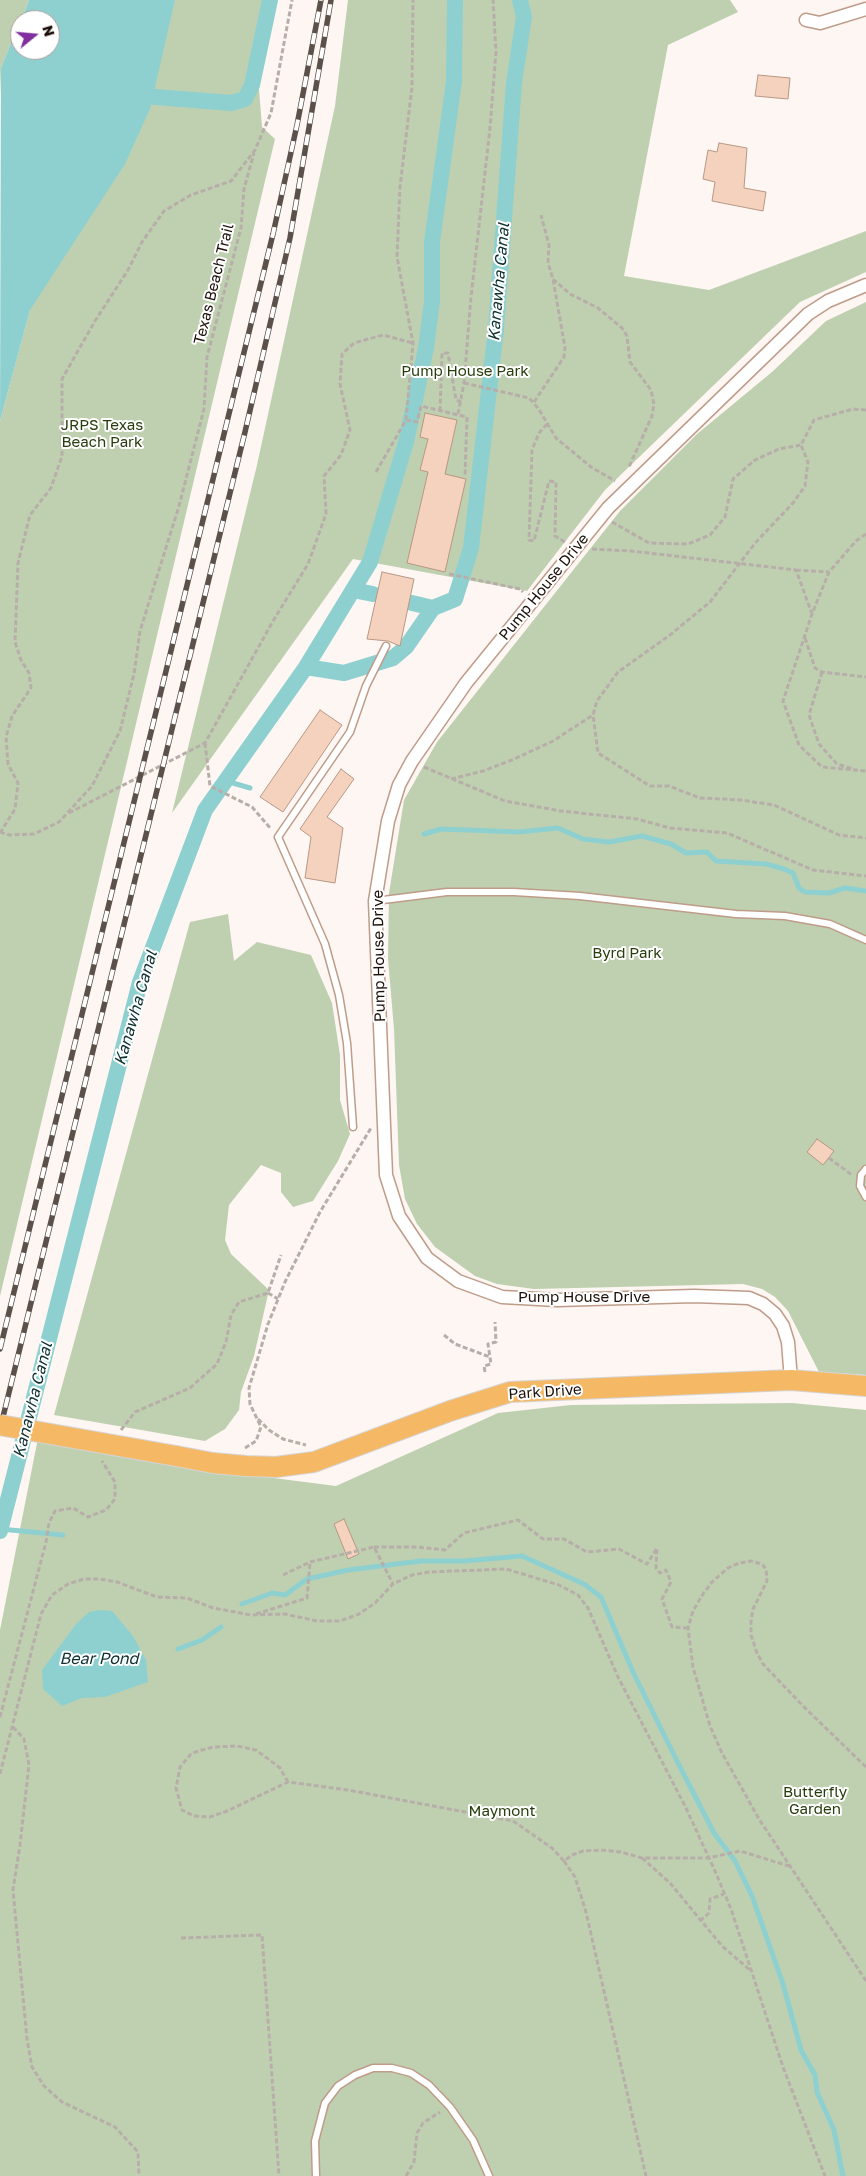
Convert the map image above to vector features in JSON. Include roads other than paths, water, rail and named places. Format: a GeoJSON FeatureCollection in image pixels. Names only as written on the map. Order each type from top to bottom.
{"type":"FeatureCollection","features":[{"type":"Feature","properties":{"kind":"main road","name":"Park Drive"},"geometry":{"type":"LineString","coordinates":[[0,1426],[213,1464],[276,1467],[314,1462],[450,1411],[510,1392],[791,1380],[866,1386]]}},
{"type":"Feature","properties":{"kind":"street"},"geometry":{"type":"LineString","coordinates":[[806,20],[820,23],[866,9]]}},
{"type":"Feature","properties":{"kind":"street","name":"Pump House Drive"},"geometry":{"type":"LineString","coordinates":[[791,1380],[788,1342],[783,1326],[775,1314],[764,1304],[749,1298],[694,1296],[528,1299],[502,1297],[458,1281],[427,1258],[399,1216],[386,1175],[375,901],[388,820],[399,785],[412,762],[466,683],[624,486],[808,314],[828,301],[866,285]]}},
{"type":"Feature","properties":{"kind":"lane"},"geometry":{"type":"LineString","coordinates":[[353,1127],[347,1043],[340,995],[325,944],[278,837],[350,732],[366,686],[386,646]]}},
{"type":"Feature","properties":{"kind":"lane"},"geometry":{"type":"LineString","coordinates":[[375,901],[447,892],[514,892],[580,896],[736,914],[784,916],[830,924],[866,940]]}},
{"type":"Feature","properties":{"kind":"lane"},"geometry":{"type":"LineString","coordinates":[[866,1169],[861,1176],[860,1186],[866,1197]]}},
{"type":"Feature","properties":{"kind":"lane"},"geometry":{"type":"LineString","coordinates":[[316,2176],[315,2141],[325,2103],[338,2086],[354,2075],[373,2068],[392,2068],[411,2073],[429,2085],[448,2105],[474,2140],[489,2176]]}},
{"type":"Feature","properties":{"kind":"water"},"geometry":{"type":"Polygon","coordinates":[[[29,0],[175,0],[150,109],[125,164],[30,310],[0,421],[1,68],[10,46],[10,60],[60,60],[60,10],[25,10],[29,0]]]}},
{"type":"Feature","properties":{"kind":"water","name":"Bear Pond"},"geometry":{"type":"Polygon","coordinates":[[[100,1610],[112,1611],[133,1636],[146,1660],[148,1682],[105,1697],[82,1698],[62,1706],[43,1689],[42,1670],[76,1624],[89,1612],[100,1610]]]}},
{"type":"Feature","properties":{"kind":"waterway"},"geometry":{"type":"LineString","coordinates":[[131,95],[231,103],[245,99],[252,85],[270,0]]}},
{"type":"Feature","properties":{"kind":"waterway"},"geometry":{"type":"LineString","coordinates":[[306,667],[370,562],[406,442],[426,348],[432,301],[432,242],[454,81],[455,0]]}},
{"type":"Feature","properties":{"kind":"waterway","name":"Kanawha Canal"},"geometry":{"type":"LineString","coordinates":[[0,1531],[140,982],[205,810],[306,667],[344,673],[393,658],[406,647],[433,608],[455,599],[471,548],[496,329],[514,83],[524,17],[520,0]]}},
{"type":"Feature","properties":{"kind":"waterway","name":"Kanawha Canal"},"geometry":{"type":"LineString","coordinates":[[353,590],[373,594]]}},
{"type":"Feature","properties":{"kind":"waterway","name":"Kanawha Canal"},"geometry":{"type":"LineString","coordinates":[[412,603],[433,608]]}},
{"type":"Feature","properties":{"kind":"waterway"},"geometry":{"type":"LineString","coordinates":[[226,781],[250,788]]}},
{"type":"Feature","properties":{"kind":"waterway"},"geometry":{"type":"LineString","coordinates":[[424,834],[441,829],[519,832],[558,828],[583,839],[609,842],[642,836],[671,844],[686,853],[707,852],[716,861],[766,864],[784,869],[793,873],[799,888],[805,892],[829,893],[845,888],[866,891]]}},
{"type":"Feature","properties":{"kind":"waterway"},"geometry":{"type":"LineString","coordinates":[[0,1529],[63,1535]]}},
{"type":"Feature","properties":{"kind":"waterway"},"geometry":{"type":"LineString","coordinates":[[242,1604],[272,1593],[285,1595],[307,1579],[348,1570],[421,1561],[464,1561],[522,1556],[584,1584],[601,1597],[633,1672],[678,1763],[714,1833],[735,1861],[752,1896],[783,1984],[801,2050],[815,2075],[817,2092],[834,2130],[843,2176]]}},
{"type":"Feature","properties":{"kind":"waterway"},"geometry":{"type":"LineString","coordinates":[[178,1649],[202,1640],[221,1627]]}},
{"type":"Feature","properties":{"kind":"railway"},"geometry":{"type":"LineString","coordinates":[[0,1349],[273,234],[297,125],[321,0]]}},
{"type":"Feature","properties":{"kind":"railway"},"geometry":{"type":"LineString","coordinates":[[0,1429],[245,432],[290,238],[331,0]]}},
{"type":"Feature","properties":{"kind":"park label","name":"Pump House Park"},"geometry":{"type":"Point","coordinates":[465,371]}},
{"type":"Feature","properties":{"kind":"park label","name":"JRPS Texas Beach Park"},"geometry":{"type":"Point","coordinates":[102,434]}},
{"type":"Feature","properties":{"kind":"park label","name":"Byrd Park"},"geometry":{"type":"Point","coordinates":[627,953]}},
{"type":"Feature","properties":{"kind":"park label","name":"Butterfly Garden"},"geometry":{"type":"Point","coordinates":[815,1800]}},
{"type":"Feature","properties":{"kind":"park label","name":"Maymont"},"geometry":{"type":"Point","coordinates":[502,1811]}}]}
